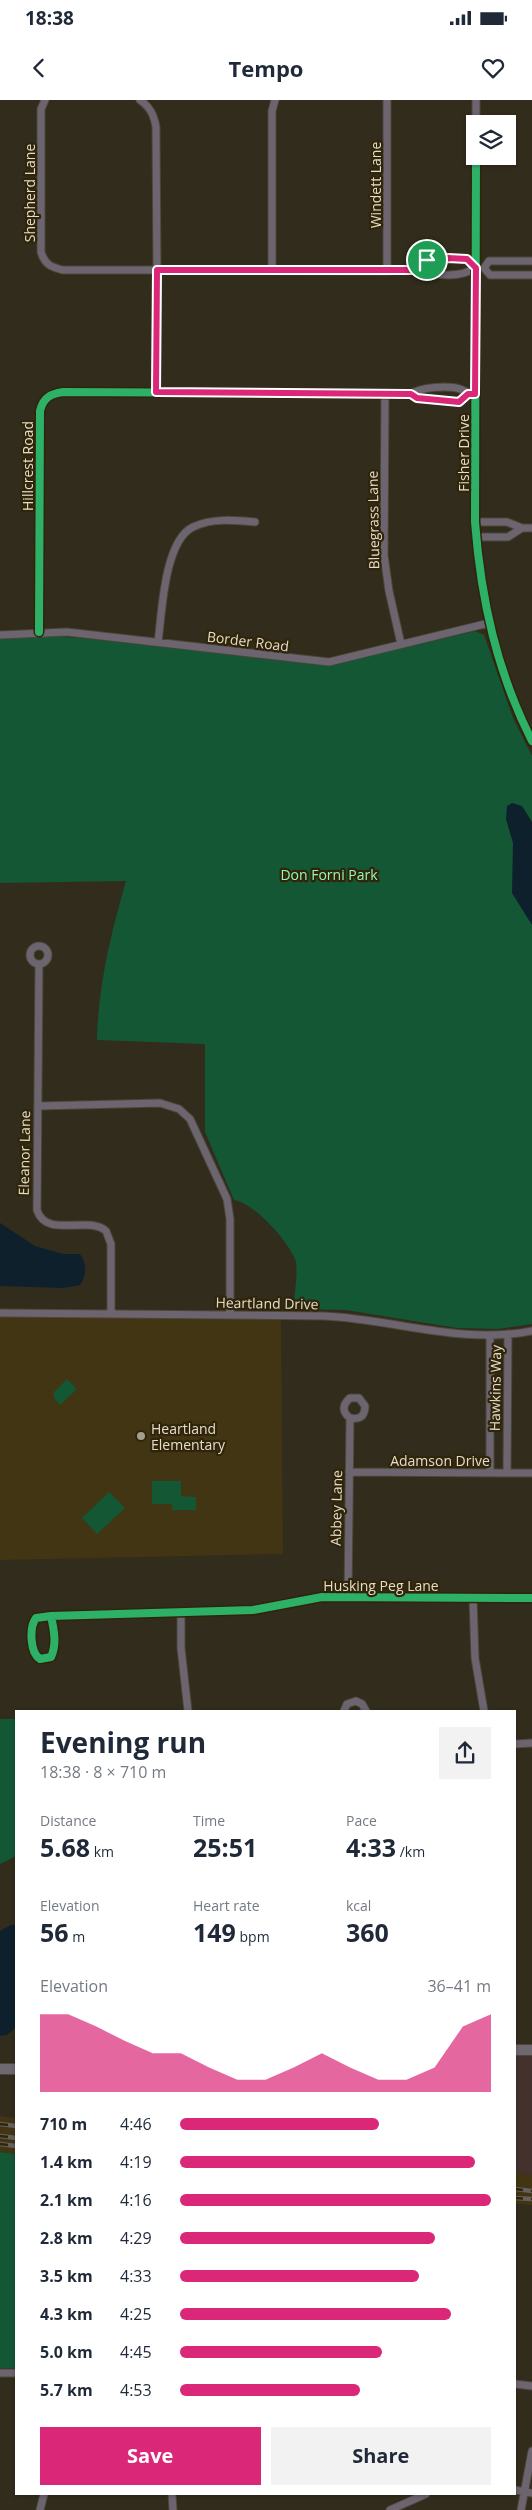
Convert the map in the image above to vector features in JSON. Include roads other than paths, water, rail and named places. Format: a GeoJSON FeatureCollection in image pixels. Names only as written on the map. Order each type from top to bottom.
{"type":"FeatureCollection","features":[{"type":"Feature","properties":{"kind":"main road"},"geometry":{"type":"LineString","coordinates":[[516,2050],[532,2050]]}},
{"type":"Feature","properties":{"kind":"main road"},"geometry":{"type":"LineString","coordinates":[[0,2069],[15,2069]]}},
{"type":"Feature","properties":{"kind":"street","name":"Shepherd Lane"},"geometry":{"type":"LineString","coordinates":[[45,100],[41,109],[41,245],[44,260],[50,267],[63,270],[157,270]]}},
{"type":"Feature","properties":{"kind":"street"},"geometry":{"type":"LineString","coordinates":[[140,100],[146,104],[154,117],[156,127],[156,392]]}},
{"type":"Feature","properties":{"kind":"street"},"geometry":{"type":"LineString","coordinates":[[272,270],[272,111],[275,100]]}},
{"type":"Feature","properties":{"kind":"street","name":"Windett Lane"},"geometry":{"type":"LineString","coordinates":[[386,100],[387,271]]}},
{"type":"Feature","properties":{"kind":"street"},"geometry":{"type":"LineString","coordinates":[[476,100],[476,115]]}},
{"type":"Feature","properties":{"kind":"street","name":"Fisher Drive"},"geometry":{"type":"LineString","coordinates":[[476,165],[480,268],[472,394],[476,537],[481,587],[488,623],[503,676],[532,741]]}},
{"type":"Feature","properties":{"kind":"street"},"geometry":{"type":"LineString","coordinates":[[420,268],[427,260],[467,259],[490,275],[532,275]]}},
{"type":"Feature","properties":{"kind":"street"},"geometry":{"type":"LineString","coordinates":[[157,270],[387,271],[420,268],[429,273],[467,274],[489,261],[532,262]]}},
{"type":"Feature","properties":{"kind":"street","name":"Hillcrest Road"},"geometry":{"type":"LineString","coordinates":[[411,394],[418,389],[459,388],[472,394]]}},
{"type":"Feature","properties":{"kind":"street","name":"Hillcrest Road"},"geometry":{"type":"LineString","coordinates":[[39,632],[40,411],[42,403],[53,393],[411,394],[417,398],[459,402],[472,394]]}},
{"type":"Feature","properties":{"kind":"street","name":"Bluegrass Lane"},"geometry":{"type":"LineString","coordinates":[[385,394],[384,555],[389,591],[401,644]]}},
{"type":"Feature","properties":{"kind":"street"},"geometry":{"type":"LineString","coordinates":[[158,642],[170,564],[177,543],[192,527],[224,520],[255,522]]}},
{"type":"Feature","properties":{"kind":"street"},"geometry":{"type":"LineString","coordinates":[[475,522],[507,522],[522,528],[532,528]]}},
{"type":"Feature","properties":{"kind":"street"},"geometry":{"type":"LineString","coordinates":[[476,537],[508,537],[522,528]]}},
{"type":"Feature","properties":{"kind":"street","name":"Border Road"},"geometry":{"type":"LineString","coordinates":[[0,635],[67,632],[323,662],[341,660],[488,623]]}},
{"type":"Feature","properties":{"kind":"street","name":"Eleanor Lane"},"geometry":{"type":"LineString","coordinates":[[39,964],[36,1205],[39,1216],[52,1224],[92,1225],[106,1231],[110,1244],[111,1314]]}},
{"type":"Feature","properties":{"kind":"street"},"geometry":{"type":"LineString","coordinates":[[38,1106],[160,1103],[173,1106],[185,1114],[196,1131],[229,1206],[230,1314]]}},
{"type":"Feature","properties":{"kind":"street","name":"Heartland Drive"},"geometry":{"type":"LineString","coordinates":[[0,1313],[342,1316],[384,1321],[444,1333],[490,1336],[532,1331]]}},
{"type":"Feature","properties":{"kind":"street","name":"Hawkins Way"},"geometry":{"type":"LineString","coordinates":[[507,1473],[508,1334]]}},
{"type":"Feature","properties":{"kind":"street","name":"Hawkins Way"},"geometry":{"type":"LineString","coordinates":[[490,1336],[490,1473]]}},
{"type":"Feature","properties":{"kind":"street","name":"Abbey Lane"},"geometry":{"type":"LineString","coordinates":[[348,1597],[350,1418]]}},
{"type":"Feature","properties":{"kind":"street","name":"Adamson Drive"},"geometry":{"type":"LineString","coordinates":[[349,1472],[532,1473]]}},
{"type":"Feature","properties":{"kind":"street","name":"Husking Peg Lane"},"geometry":{"type":"LineString","coordinates":[[51,1616],[55,1639],[53,1651],[50,1657],[40,1660],[34,1651],[32,1625],[36,1618],[51,1616],[253,1610],[314,1598],[532,1598]]}},
{"type":"Feature","properties":{"kind":"street"},"geometry":{"type":"LineString","coordinates":[[473,1598],[474,1653],[484,1710]]}},
{"type":"Feature","properties":{"kind":"street"},"geometry":{"type":"LineString","coordinates":[[181,1612],[182,1648],[188,1710]]}},
{"type":"Feature","properties":{"kind":"street"},"geometry":{"type":"LineString","coordinates":[[344,1710],[347,1704],[356,1701],[362,1704],[365,1710]]}},
{"type":"Feature","properties":{"kind":"street"},"geometry":{"type":"LineString","coordinates":[[516,1744],[532,1743]]}},
{"type":"Feature","properties":{"kind":"street"},"geometry":{"type":"LineString","coordinates":[[0,2373],[15,2373]]}},
{"type":"Feature","properties":{"kind":"street"},"geometry":{"type":"LineString","coordinates":[[516,2384],[532,2386]]}},
{"type":"Feature","properties":{"kind":"street"},"geometry":{"type":"LineString","coordinates":[[521,2510],[529,2493],[532,2451]]}},
{"type":"Feature","properties":{"kind":"street"},"geometry":{"type":"LineString","coordinates":[[516,2490],[529,2493]]}},
{"type":"Feature","properties":{"kind":"street"},"geometry":{"type":"LineString","coordinates":[[40,2510],[44,2495]]}},
{"type":"Feature","properties":{"kind":"street"},"geometry":{"type":"LineString","coordinates":[[172,2495],[172,2510]]}},
{"type":"Feature","properties":{"kind":"street"},"geometry":{"type":"LineString","coordinates":[[390,2510],[424,2495]]}},
{"type":"Feature","properties":{"kind":"water"},"geometry":{"type":"Polygon","coordinates":[[[512,803],[522,806],[532,822],[532,925],[512,893],[513,843],[506,819],[507,806],[512,803]]]}},
{"type":"Feature","properties":{"kind":"water"},"geometry":{"type":"Polygon","coordinates":[[[0,1223],[35,1246],[63,1254],[80,1254],[85,1270],[80,1285],[63,1288],[0,1286],[0,1223]]]}},
{"type":"Feature","properties":{"kind":"water"},"geometry":{"type":"Polygon","coordinates":[[[15,1925],[15,2028],[7,2035],[0,2036],[0,1931],[15,1925]]]}},
{"type":"Feature","properties":{"kind":"railway"},"geometry":{"type":"LineString","coordinates":[[0,2124],[15,2126]]}},
{"type":"Feature","properties":{"kind":"railway"},"geometry":{"type":"LineString","coordinates":[[0,2136],[15,2138]]}},
{"type":"Feature","properties":{"kind":"railway"},"geometry":{"type":"LineString","coordinates":[[0,2144],[15,2146]]}},
{"type":"Feature","properties":{"kind":"railway"},"geometry":{"type":"LineString","coordinates":[[516,2189],[532,2191]]}},
{"type":"Feature","properties":{"kind":"railway"},"geometry":{"type":"LineString","coordinates":[[516,2198],[532,2199]]}},
{"type":"Feature","properties":{"kind":"place","name":"Heartland Elementary"},"geometry":{"type":"Point","coordinates":[141,1436]}},
{"type":"Feature","properties":{"kind":"park label","name":"Don Forni Park"},"geometry":{"type":"Point","coordinates":[329,874]}}]}
